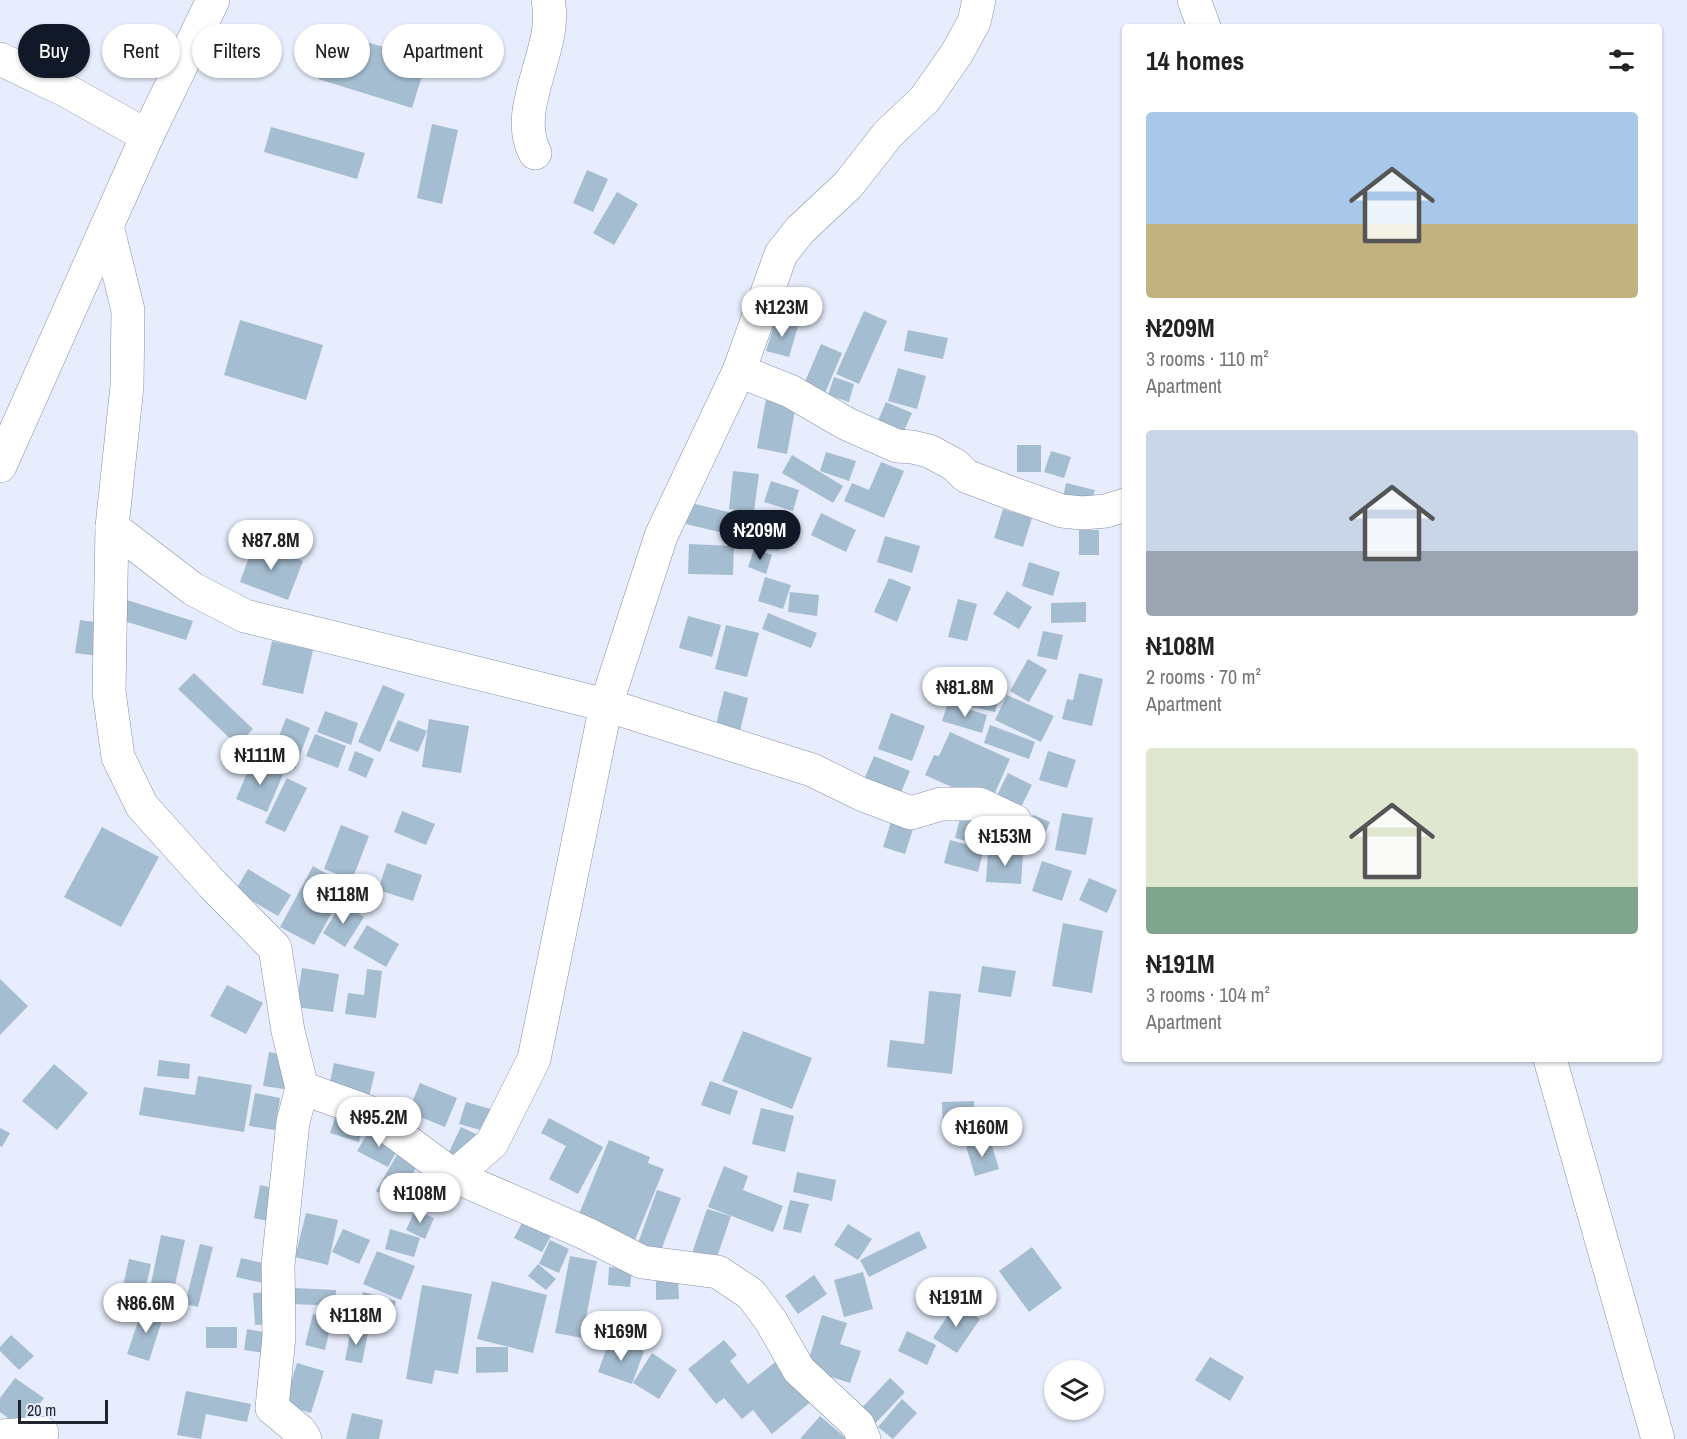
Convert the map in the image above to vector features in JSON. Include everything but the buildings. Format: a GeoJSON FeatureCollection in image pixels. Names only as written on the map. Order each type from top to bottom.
{"type":"FeatureCollection","features":[{"type":"Feature","properties":{"kind":"street"},"geometry":{"type":"LineString","coordinates":[[0,466],[147,136],[213,0]]}},
{"type":"Feature","properties":{"kind":"street"},"geometry":{"type":"LineString","coordinates":[[535,153],[530,143],[529,114],[548,31],[551,10],[548,0]]}},
{"type":"Feature","properties":{"kind":"street"},"geometry":{"type":"LineString","coordinates":[[454,1176],[492,1143],[534,1059],[606,705],[660,536],[739,371],[781,254],[800,230],[848,185],[888,134],[925,99],[957,53],[974,22],[979,0]]}},
{"type":"Feature","properties":{"kind":"street"},"geometry":{"type":"LineString","coordinates":[[1194,0],[1203,24]]}},
{"type":"Feature","properties":{"kind":"street"},"geometry":{"type":"LineString","coordinates":[[0,59],[67,91],[147,136]]}},
{"type":"Feature","properties":{"kind":"street"},"geometry":{"type":"LineString","coordinates":[[107,226],[128,310],[127,386],[112,527],[109,692],[118,757],[142,806],[213,885],[275,948],[288,1030],[302,1088],[293,1122],[278,1265],[279,1336],[272,1408],[300,1431],[305,1439]]}},
{"type":"Feature","properties":{"kind":"street"},"geometry":{"type":"LineString","coordinates":[[739,371],[790,391],[847,424],[897,446],[928,451],[955,465],[966,476],[1008,492],[1062,511],[1082,513],[1106,511],[1122,506]]}},
{"type":"Feature","properties":{"kind":"street"},"geometry":{"type":"LineString","coordinates":[[112,527],[193,589],[245,616],[606,705],[812,770],[861,794],[911,813],[941,804],[979,804],[1015,821]]}},
{"type":"Feature","properties":{"kind":"street"},"geometry":{"type":"LineString","coordinates":[[1551,1062],[1658,1439]]}},
{"type":"Feature","properties":{"kind":"street"},"geometry":{"type":"LineString","coordinates":[[302,1088],[366,1111],[454,1176],[586,1234],[642,1262],[718,1272],[751,1293],[799,1370],[858,1425],[864,1439]]}},
{"type":"Feature","properties":{"kind":"street"},"geometry":{"type":"LineString","coordinates":[[0,1436],[42,1433]]}}]}
